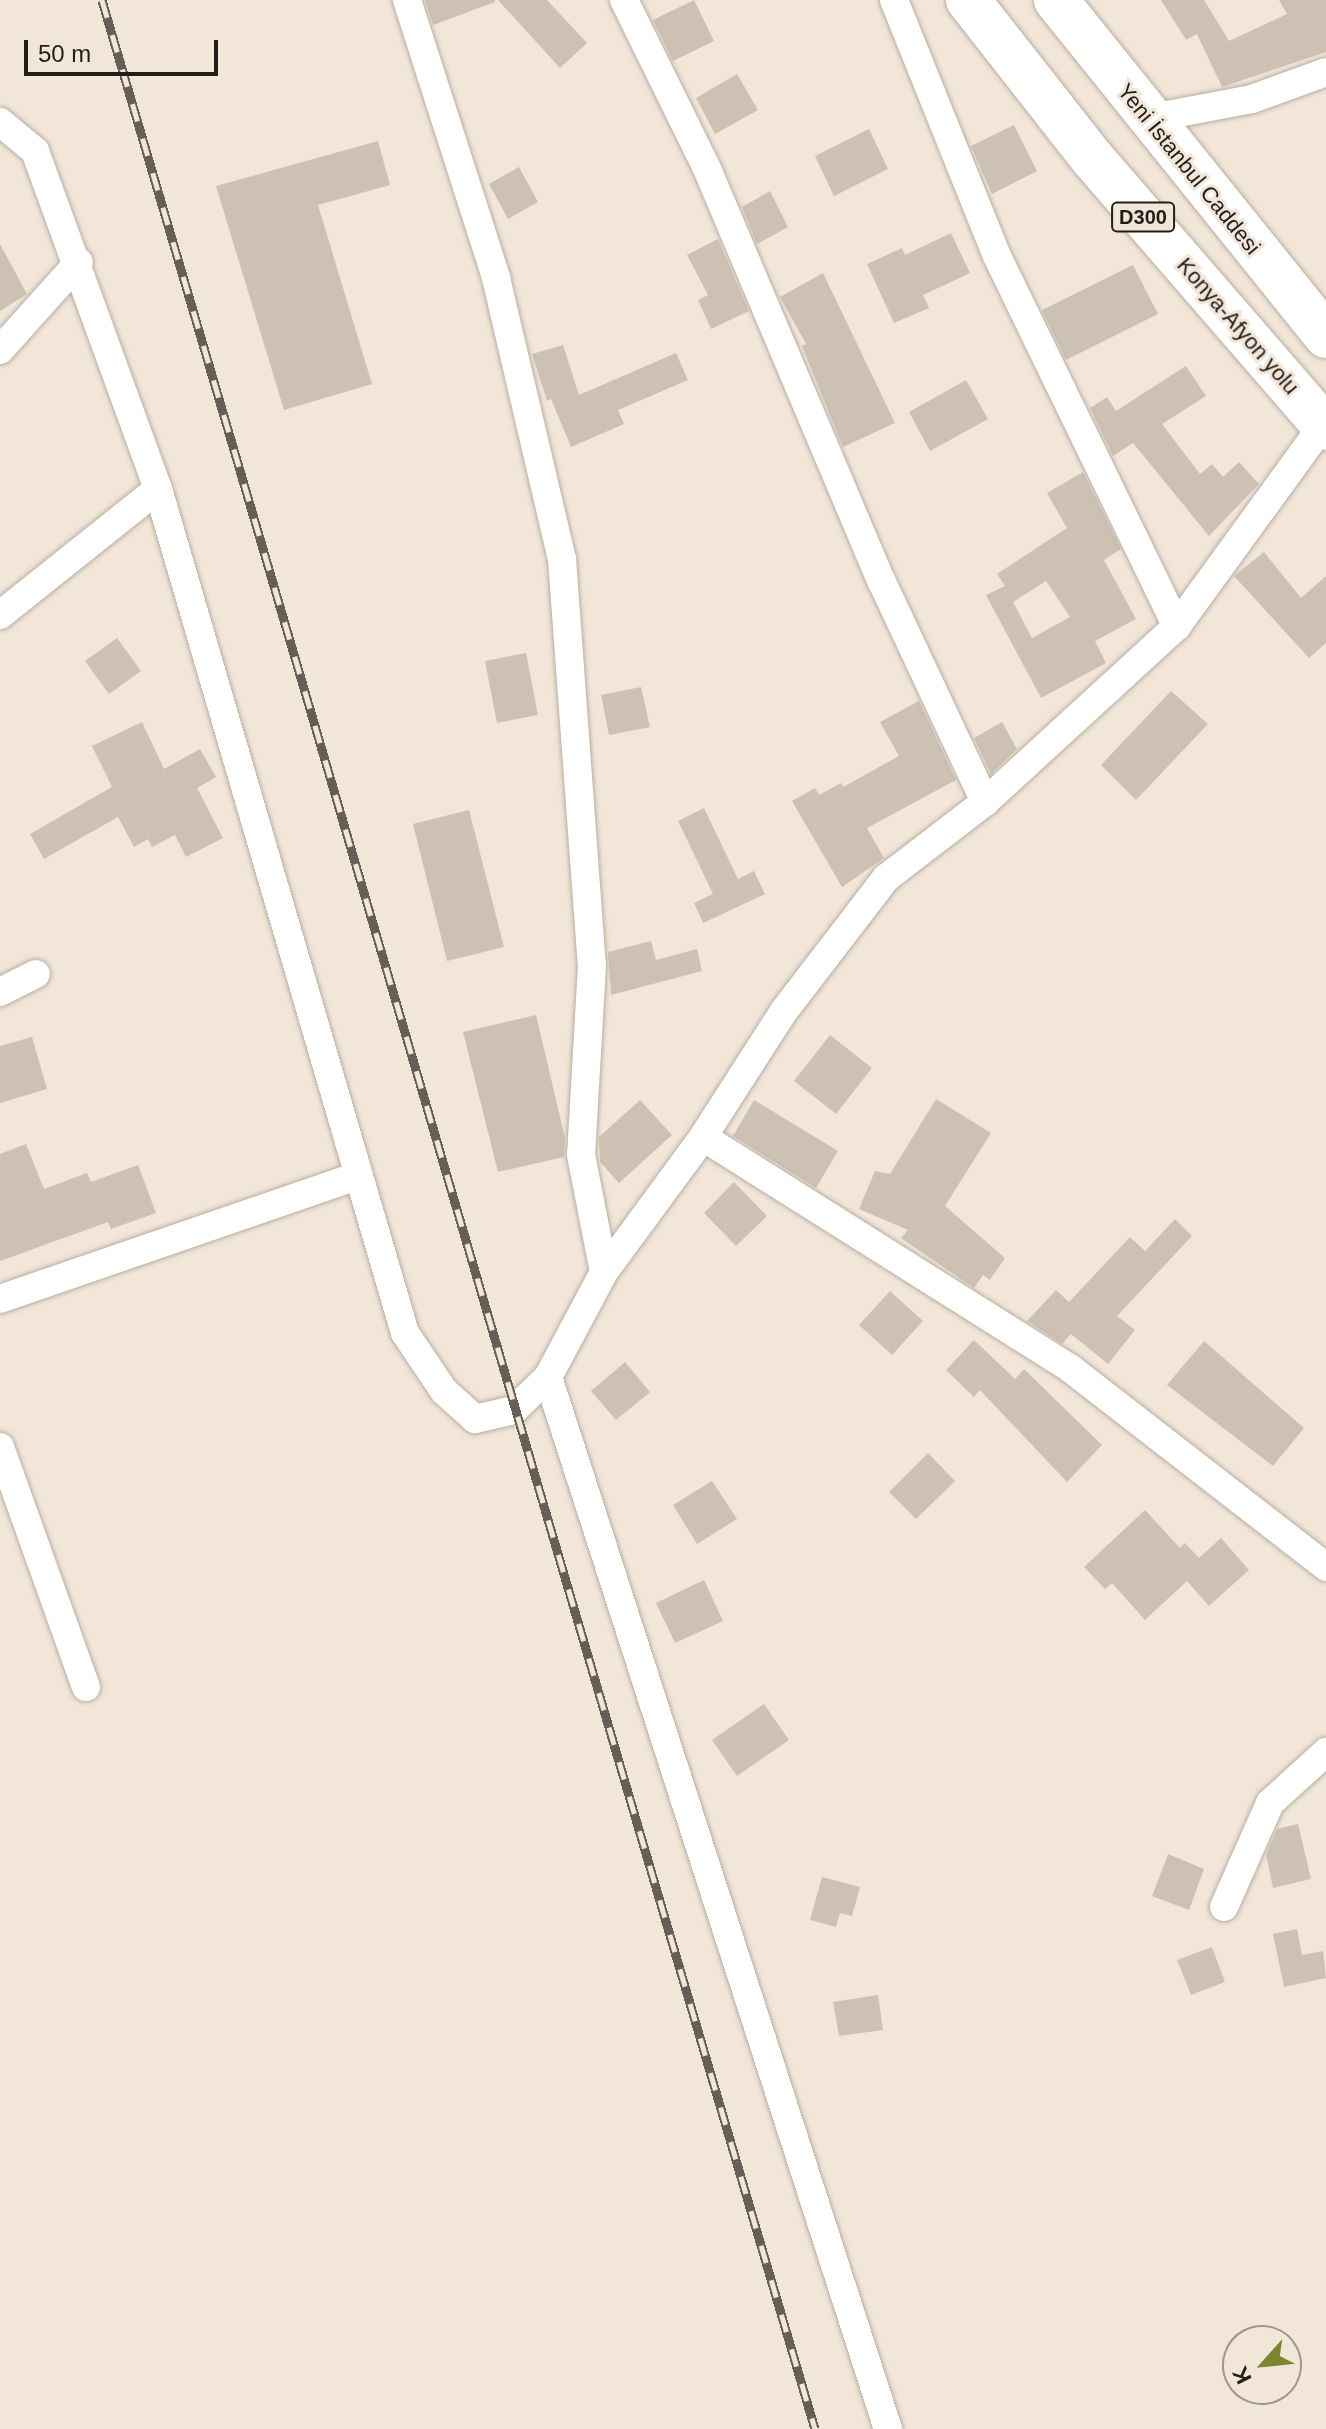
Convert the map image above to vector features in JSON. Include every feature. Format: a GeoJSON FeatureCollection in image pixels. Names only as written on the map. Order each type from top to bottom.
{"type":"FeatureCollection","features":[{"type":"Feature","properties":{"kind":"highway","name":"Konya-Afyon yolu"},"geometry":{"type":"LineString","coordinates":[[968,0],[1092,158],[1325,427]]}},
{"type":"Feature","properties":{"kind":"highway","name":"Yeni İstanbul Caddesi"},"geometry":{"type":"LineString","coordinates":[[1056,0],[1146,119],[1326,336]]}},
{"type":"Feature","properties":{"kind":"street"},"geometry":{"type":"LineString","coordinates":[[407,0],[496,278],[562,559],[592,965],[581,1155],[604,1272]]}},
{"type":"Feature","properties":{"kind":"street"},"geometry":{"type":"LineString","coordinates":[[624,0],[708,171],[882,582],[985,802]]}},
{"type":"Feature","properties":{"kind":"street"},"geometry":{"type":"LineString","coordinates":[[894,0],[996,254],[1177,626]]}},
{"type":"Feature","properties":{"kind":"street"},"geometry":{"type":"LineString","coordinates":[[1146,119],[1252,99],[1326,72]]}},
{"type":"Feature","properties":{"kind":"street"},"geometry":{"type":"LineString","coordinates":[[0,122],[35,151],[79,262],[158,489],[405,1333],[444,1391],[475,1419],[514,1410],[548,1377],[604,1272],[703,1137],[784,1011],[886,878],[985,802],[1177,626],[1325,427]]}},
{"type":"Feature","properties":{"kind":"street"},"geometry":{"type":"LineString","coordinates":[[0,350],[79,262]]}},
{"type":"Feature","properties":{"kind":"street"},"geometry":{"type":"LineString","coordinates":[[0,615],[158,489]]}},
{"type":"Feature","properties":{"kind":"street"},"geometry":{"type":"LineString","coordinates":[[0,992],[36,974]]}},
{"type":"Feature","properties":{"kind":"street"},"geometry":{"type":"LineString","coordinates":[[703,1137],[1071,1369],[1326,1567]]}},
{"type":"Feature","properties":{"kind":"street"},"geometry":{"type":"LineString","coordinates":[[0,1299],[357,1176]]}},
{"type":"Feature","properties":{"kind":"street"},"geometry":{"type":"LineString","coordinates":[[548,1377],[888,2429]]}},
{"type":"Feature","properties":{"kind":"street"},"geometry":{"type":"LineString","coordinates":[[0,1447],[86,1687]]}},
{"type":"Feature","properties":{"kind":"street"},"geometry":{"type":"LineString","coordinates":[[1224,1907],[1270,1803],[1326,1752]]}},
{"type":"Feature","properties":{"kind":"building"},"geometry":{"type":"Polygon","coordinates":[[[425,0],[495,0],[495,2],[433,25],[425,0]]]}},
{"type":"Feature","properties":{"kind":"building"},"geometry":{"type":"Polygon","coordinates":[[[498,0],[547,0],[587,43],[560,68],[498,0]]]}},
{"type":"Feature","properties":{"kind":"building"},"geometry":{"type":"Polygon","coordinates":[[[694,0],[714,41],[673,61],[653,20],[694,0]]]}},
{"type":"Feature","properties":{"kind":"building"},"geometry":{"type":"Polygon","coordinates":[[[1161,0],[1204,0],[1229,41],[1287,14],[1279,0],[1326,0],[1326,52],[1222,87],[1197,34],[1186,40],[1161,0]]]}},
{"type":"Feature","properties":{"kind":"building"},"geometry":{"type":"Polygon","coordinates":[[[737,74],[758,110],[715,134],[696,98],[737,74]]]}},
{"type":"Feature","properties":{"kind":"building"},"geometry":{"type":"Polygon","coordinates":[[[1014,125],[1037,171],[992,194],[971,146],[1014,125]]]}},
{"type":"Feature","properties":{"kind":"building"},"geometry":{"type":"Polygon","coordinates":[[[869,129],[888,169],[834,196],[815,156],[869,129]]]}},
{"type":"Feature","properties":{"kind":"building"},"geometry":{"type":"Polygon","coordinates":[[[378,141],[390,185],[318,205],[372,384],[284,410],[216,186],[378,141]]]}},
{"type":"Feature","properties":{"kind":"building"},"geometry":{"type":"Polygon","coordinates":[[[519,167],[538,202],[508,219],[489,184],[519,167]]]}},
{"type":"Feature","properties":{"kind":"building"},"geometry":{"type":"Polygon","coordinates":[[[770,191],[788,227],[757,244],[742,207],[770,191]]]}},
{"type":"Feature","properties":{"kind":"building"},"geometry":{"type":"Polygon","coordinates":[[[951,233],[970,273],[923,295],[929,308],[894,323],[867,264],[902,248],[905,255],[951,233]]]}},
{"type":"Feature","properties":{"kind":"building"},"geometry":{"type":"Polygon","coordinates":[[[718,239],[749,311],[711,329],[698,300],[708,295],[687,255],[718,239]]]}},
{"type":"Feature","properties":{"kind":"building"},"geometry":{"type":"Polygon","coordinates":[[[0,244],[27,294],[0,311],[0,244]]]}},
{"type":"Feature","properties":{"kind":"building"},"geometry":{"type":"Polygon","coordinates":[[[1133,265],[1158,314],[1066,360],[1042,310],[1133,265]]]}},
{"type":"Feature","properties":{"kind":"building"},"geometry":{"type":"Polygon","coordinates":[[[823,273],[895,423],[843,447],[802,346],[806,344],[780,297],[823,273]]]}},
{"type":"Feature","properties":{"kind":"building"},"geometry":{"type":"Polygon","coordinates":[[[563,345],[579,395],[676,353],[688,380],[618,410],[624,424],[571,447],[551,399],[547,401],[532,354],[563,345]]]}},
{"type":"Feature","properties":{"kind":"building"},"geometry":{"type":"Polygon","coordinates":[[[1186,366],[1206,396],[1162,424],[1200,474],[1212,464],[1223,477],[1239,462],[1259,484],[1209,536],[1133,443],[1113,456],[1090,408],[1107,397],[1116,411],[1186,366]]]}},
{"type":"Feature","properties":{"kind":"building"},"geometry":{"type":"Polygon","coordinates":[[[966,380],[988,419],[930,451],[909,412],[966,380]]]}},
{"type":"Feature","properties":{"kind":"building"},"geometry":{"type":"Polygon","coordinates":[[[1083,472],[1121,549],[1104,560],[1136,619],[1095,641],[1106,663],[1041,698],[986,595],[1005,586],[997,574],[1067,528],[1047,493],[1083,472]],[[1046,581],[1013,602],[1032,638],[1070,617],[1046,581]]]}},
{"type":"Feature","properties":{"kind":"building"},"geometry":{"type":"Polygon","coordinates":[[[1264,552],[1301,598],[1326,576],[1326,643],[1309,658],[1234,576],[1264,552]]]}},
{"type":"Feature","properties":{"kind":"building"},"geometry":{"type":"Polygon","coordinates":[[[117,638],[141,671],[109,694],[85,661],[117,638]]]}},
{"type":"Feature","properties":{"kind":"building"},"geometry":{"type":"Polygon","coordinates":[[[526,653],[538,715],[497,723],[485,661],[526,653]]]}},
{"type":"Feature","properties":{"kind":"building"},"geometry":{"type":"Polygon","coordinates":[[[641,687],[650,727],[609,735],[601,695],[641,687]]]}},
{"type":"Feature","properties":{"kind":"building"},"geometry":{"type":"Polygon","coordinates":[[[1171,691],[1208,724],[1136,800],[1101,765],[1171,691]]]}},
{"type":"Feature","properties":{"kind":"building"},"geometry":{"type":"Polygon","coordinates":[[[919,701],[956,780],[867,828],[884,858],[842,887],[792,801],[815,788],[819,795],[841,783],[843,787],[899,756],[880,722],[919,701]]]}},
{"type":"Feature","properties":{"kind":"building"},"geometry":{"type":"Polygon","coordinates":[[[142,722],[164,769],[200,749],[216,777],[197,788],[223,838],[186,857],[175,835],[152,847],[148,839],[134,847],[118,817],[44,859],[30,834],[112,787],[92,746],[142,722]]]}},
{"type":"Feature","properties":{"kind":"building"},"geometry":{"type":"Polygon","coordinates":[[[1002,722],[1017,749],[991,774],[974,738],[1002,722]]]}},
{"type":"Feature","properties":{"kind":"building"},"geometry":{"type":"Polygon","coordinates":[[[704,808],[738,879],[754,871],[765,894],[703,923],[694,903],[713,894],[678,821],[704,808]]]}},
{"type":"Feature","properties":{"kind":"building"},"geometry":{"type":"Polygon","coordinates":[[[469,810],[504,947],[447,961],[413,824],[469,810]]]}},
{"type":"Feature","properties":{"kind":"building"},"geometry":{"type":"Polygon","coordinates":[[[651,941],[656,960],[697,949],[702,971],[611,995],[608,952],[651,941]]]}},
{"type":"Feature","properties":{"kind":"building"},"geometry":{"type":"Polygon","coordinates":[[[536,1015],[565,1138],[564,1157],[498,1172],[463,1032],[536,1015]]]}},
{"type":"Feature","properties":{"kind":"building"},"geometry":{"type":"Polygon","coordinates":[[[830,1035],[872,1068],[836,1114],[794,1081],[830,1035]]]}},
{"type":"Feature","properties":{"kind":"building"},"geometry":{"type":"Polygon","coordinates":[[[32,1037],[47,1089],[0,1103],[0,1046],[32,1037]]]}},
{"type":"Feature","properties":{"kind":"building"},"geometry":{"type":"Polygon","coordinates":[[[936,1099],[991,1133],[945,1206],[1005,1258],[990,1280],[983,1275],[974,1288],[901,1238],[908,1230],[859,1209],[875,1171],[890,1174],[936,1099]]]}},
{"type":"Feature","properties":{"kind":"building"},"geometry":{"type":"Polygon","coordinates":[[[640,1100],[672,1135],[619,1183],[600,1162],[599,1137],[640,1100]]]}},
{"type":"Feature","properties":{"kind":"building"},"geometry":{"type":"Polygon","coordinates":[[[754,1100],[838,1151],[816,1188],[733,1136],[754,1100]]]}},
{"type":"Feature","properties":{"kind":"building"},"geometry":{"type":"Polygon","coordinates":[[[26,1144],[44,1189],[87,1173],[91,1182],[138,1165],[156,1213],[111,1229],[108,1222],[0,1261],[0,1154],[26,1144]]]}},
{"type":"Feature","properties":{"kind":"building"},"geometry":{"type":"Polygon","coordinates":[[[734,1182],[767,1216],[736,1246],[704,1213],[734,1182]]]}},
{"type":"Feature","properties":{"kind":"building"},"geometry":{"type":"Polygon","coordinates":[[[1175,1219],[1192,1236],[1117,1316],[1135,1330],[1108,1364],[1071,1334],[1062,1344],[1027,1321],[1056,1290],[1069,1302],[1130,1237],[1145,1251],[1175,1219]]]}},
{"type":"Feature","properties":{"kind":"building"},"geometry":{"type":"Polygon","coordinates":[[[890,1291],[923,1321],[892,1355],[859,1325],[890,1291]]]}},
{"type":"Feature","properties":{"kind":"building"},"geometry":{"type":"Polygon","coordinates":[[[974,1340],[1015,1379],[1024,1369],[1102,1445],[1067,1482],[980,1390],[974,1397],[946,1370],[974,1340]]]}},
{"type":"Feature","properties":{"kind":"building"},"geometry":{"type":"Polygon","coordinates":[[[1204,1341],[1304,1428],[1273,1466],[1167,1385],[1204,1341]]]}},
{"type":"Feature","properties":{"kind":"building"},"geometry":{"type":"Polygon","coordinates":[[[625,1362],[650,1392],[616,1420],[591,1391],[625,1362]]]}},
{"type":"Feature","properties":{"kind":"building"},"geometry":{"type":"Polygon","coordinates":[[[928,1453],[955,1481],[916,1519],[889,1492],[928,1453]]]}},
{"type":"Feature","properties":{"kind":"building"},"geometry":{"type":"Polygon","coordinates":[[[712,1481],[737,1519],[697,1544],[673,1505],[712,1481]]]}},
{"type":"Feature","properties":{"kind":"building"},"geometry":{"type":"Polygon","coordinates":[[[1145,1510],[1180,1548],[1185,1543],[1199,1558],[1221,1538],[1249,1570],[1209,1606],[1187,1581],[1145,1620],[1112,1583],[1105,1589],[1084,1567],[1145,1510]]]}},
{"type":"Feature","properties":{"kind":"building"},"geometry":{"type":"Polygon","coordinates":[[[704,1580],[723,1621],[675,1643],[656,1603],[704,1580]]]}},
{"type":"Feature","properties":{"kind":"building"},"geometry":{"type":"Polygon","coordinates":[[[764,1704],[789,1740],[737,1776],[712,1740],[764,1704]]]}},
{"type":"Feature","properties":{"kind":"building"},"geometry":{"type":"Polygon","coordinates":[[[1298,1824],[1311,1879],[1273,1888],[1266,1855],[1277,1829],[1298,1824]]]}},
{"type":"Feature","properties":{"kind":"building"},"geometry":{"type":"Polygon","coordinates":[[[1168,1854],[1204,1869],[1189,1910],[1152,1896],[1168,1854]]]}},
{"type":"Feature","properties":{"kind":"building"},"geometry":{"type":"Polygon","coordinates":[[[822,1877],[860,1887],[852,1916],[840,1913],[836,1927],[810,1920],[822,1877]]]}},
{"type":"Feature","properties":{"kind":"building"},"geometry":{"type":"Polygon","coordinates":[[[1297,1929],[1302,1955],[1323,1951],[1326,1978],[1284,1987],[1273,1934],[1297,1929]]]}},
{"type":"Feature","properties":{"kind":"building"},"geometry":{"type":"Polygon","coordinates":[[[1212,1947],[1225,1982],[1191,1995],[1177,1960],[1212,1947]]]}},
{"type":"Feature","properties":{"kind":"building"},"geometry":{"type":"Polygon","coordinates":[[[878,1995],[883,2030],[839,2036],[833,2002],[878,1995]]]}},
{"type":"Feature","properties":{"kind":"railway"},"geometry":{"type":"LineString","coordinates":[[102,0],[815,2429]]}}]}
